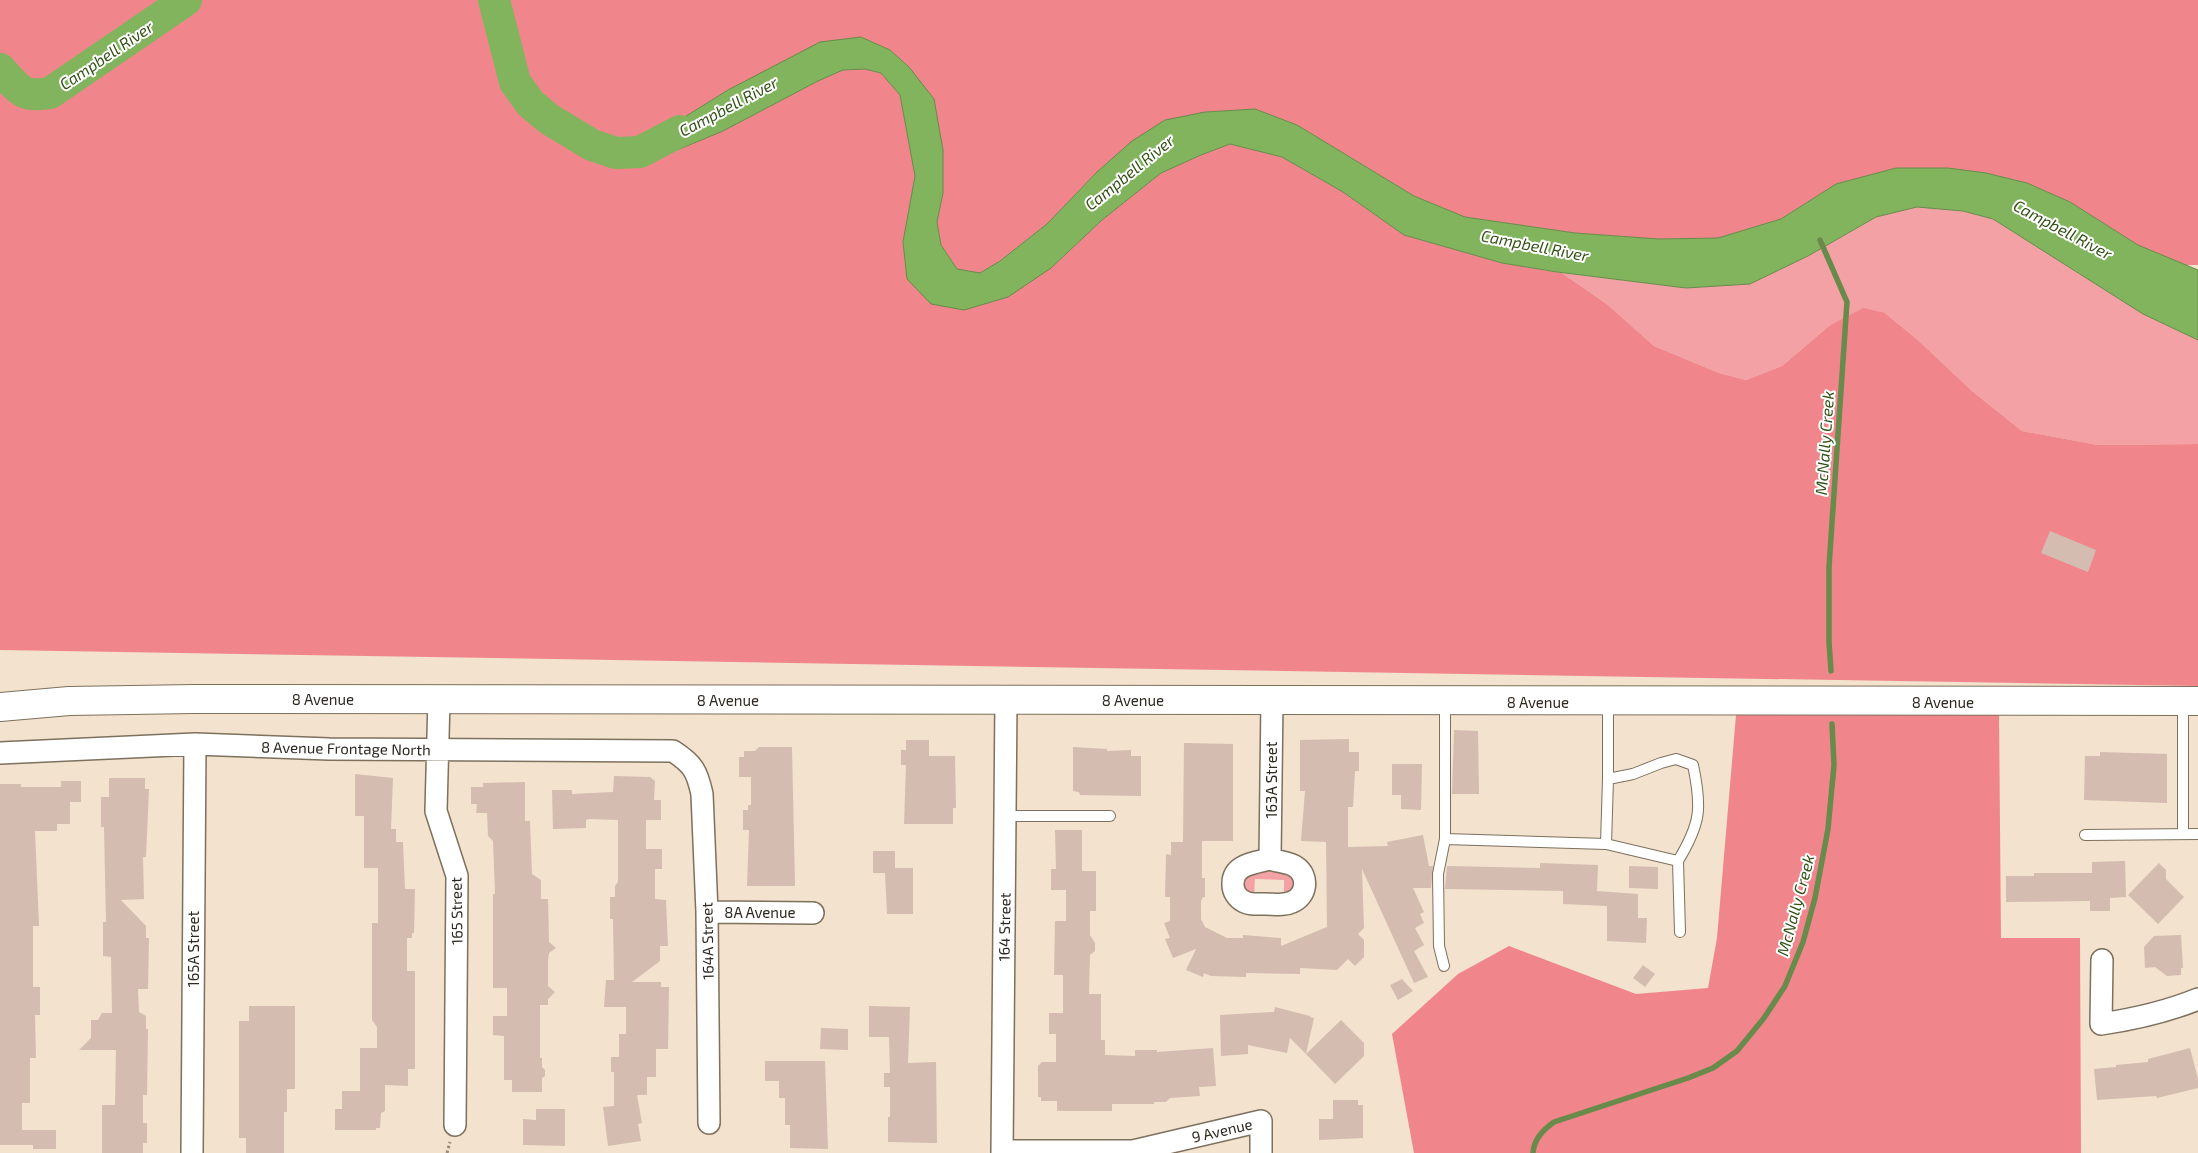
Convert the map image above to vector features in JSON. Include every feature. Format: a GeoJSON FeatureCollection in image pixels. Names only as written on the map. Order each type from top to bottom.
{"type":"FeatureCollection","features":[{"type":"Feature","properties":{"kind":"main road","name":"8 Avenue"},"geometry":{"type":"LineString","coordinates":[[0,695],[69,701]]}},
{"type":"Feature","properties":{"kind":"main road","name":"8 Avenue"},"geometry":{"type":"LineString","coordinates":[[0,707],[69,701],[439,699],[1608,702],[2190,701]]}},
{"type":"Feature","properties":{"kind":"street","name":"165 Street"},"geometry":{"type":"LineString","coordinates":[[439,699],[436,812],[457,876],[455,1125]]}},
{"type":"Feature","properties":{"kind":"street","name":"164 Street"},"geometry":{"type":"LineString","coordinates":[[1002,1152],[1006,700]]}},
{"type":"Feature","properties":{"kind":"street","name":"163A Street"},"geometry":{"type":"LineString","coordinates":[[1270,860],[1272,700]]}},
{"type":"Feature","properties":{"kind":"street","name":"8 Avenue Frontage North"},"geometry":{"type":"LineString","coordinates":[[0,753],[195,744],[329,750],[674,751],[690,762]]}},
{"type":"Feature","properties":{"kind":"street","name":"165A Street"},"geometry":{"type":"LineString","coordinates":[[192,1153],[195,744]]}},
{"type":"Feature","properties":{"kind":"street","name":"164A Street"},"geometry":{"type":"LineString","coordinates":[[690,762],[698,776],[702,794],[707,912],[709,1124]]}},
{"type":"Feature","properties":{"kind":"street","name":"8A Avenue"},"geometry":{"type":"LineString","coordinates":[[707,912],[813,913]]}},
{"type":"Feature","properties":{"kind":"street"},"geometry":{"type":"LineString","coordinates":[[2102,960],[2101,1024],[2135,1019],[2169,1010],[2198,999]]}},
{"type":"Feature","properties":{"kind":"street","name":"9 Avenue"},"geometry":{"type":"LineString","coordinates":[[1002,1152],[1133,1151],[1261,1121],[1261,1153]]}},
{"type":"Feature","properties":{"kind":"lane"},"geometry":{"type":"LineString","coordinates":[[1444,966],[1439,946],[1438,874],[1445,839],[1445,701]]}},
{"type":"Feature","properties":{"kind":"lane"},"geometry":{"type":"LineString","coordinates":[[2183,834],[2190,701]]}},
{"type":"Feature","properties":{"kind":"lane"},"geometry":{"type":"LineString","coordinates":[[1606,844],[1608,702]]}},
{"type":"Feature","properties":{"kind":"lane"},"geometry":{"type":"LineString","coordinates":[[1608,779],[1634,774],[1661,762],[1676,759],[1693,765],[1697,785],[1698,820],[1690,842],[1678,861],[1680,932]]}},
{"type":"Feature","properties":{"kind":"lane"},"geometry":{"type":"LineString","coordinates":[[1006,816],[1110,816]]}},
{"type":"Feature","properties":{"kind":"lane"},"geometry":{"type":"LineString","coordinates":[[2085,835],[2198,834]]}},
{"type":"Feature","properties":{"kind":"lane"},"geometry":{"type":"LineString","coordinates":[[1445,839],[1606,844],[1678,861]]}},
{"type":"Feature","properties":{"kind":"shaded area"},"geometry":{"type":"Polygon","coordinates":[[[0,0],[2198,0],[2198,265],[2184,265],[2138,245],[2070,202],[2027,183],[1986,173],[1948,168],[1896,168],[1836,184],[1781,219],[1718,238],[1659,239],[1575,233],[1465,217],[1414,196],[1297,125],[1255,109],[1205,112],[1097,172],[1047,224],[1000,261],[980,273],[957,269],[941,245],[937,222],[943,193],[909,67],[890,50],[861,37],[728,90],[683,118],[652,131],[640,152],[677,150],[723,131],[818,81],[843,70],[865,69],[881,73],[900,95],[915,176],[903,242],[907,279],[1051,268],[1102,220],[1161,173],[1230,144],[1282,157],[1343,192],[1404,235],[1502,263],[1562,273],[1608,305],[1654,346],[1719,373],[1746,380],[1782,366],[1829,326],[1863,308],[1885,313],[1919,341],[1972,391],[2022,431],[2098,445],[2198,444],[2198,686],[0,650],[0,0]]]}},
{"type":"Feature","properties":{"kind":"shaded area"},"geometry":{"type":"Polygon","coordinates":[[[1917,207],[1963,211],[1993,219],[2143,314],[2198,340],[2198,444],[2098,445],[2022,431],[1972,391],[1919,341],[1885,313],[1829,326],[1782,366],[1746,380],[1719,373],[1654,346],[1608,305],[1562,273],[1686,288],[1750,284],[1808,256],[1876,217],[1917,207]]]}},
{"type":"Feature","properties":{"kind":"shaded area"},"geometry":{"type":"Polygon","coordinates":[[[1999,714],[2001,938],[2080,938],[2081,1153],[1414,1153],[1392,1034],[1458,974],[1509,946],[1636,994],[1708,988],[1717,938],[1736,715],[1999,714]]]}},
{"type":"Feature","properties":{"kind":"shaded area"},"geometry":{"type":"Polygon","coordinates":[[[1254,872],[1284,872],[1294,878],[1294,889],[1284,895],[1284,880],[1255,879],[1254,895],[1243,887],[1244,877],[1254,872]]]}},
{"type":"Feature","properties":{"kind":"water"},"geometry":{"type":"Polygon","coordinates":[[[861,37],[890,50],[909,67],[934,99],[943,150],[943,193],[937,222],[941,245],[957,269],[980,273],[1000,261],[1047,224],[1097,172],[1132,141],[1165,120],[1205,112],[1255,109],[1297,125],[1414,196],[1465,217],[1575,233],[1659,239],[1718,238],[1781,219],[1836,184],[1896,168],[1948,168],[1986,173],[2027,183],[2070,202],[2138,245],[2198,270],[2198,340],[2143,314],[1993,219],[1963,211],[1917,207],[1876,217],[1808,256],[1750,284],[1686,288],[1557,272],[1502,263],[1404,235],[1343,192],[1282,157],[1230,144],[1161,173],[1102,220],[1051,268],[1008,297],[964,310],[931,304],[907,279],[903,242],[915,176],[900,95],[881,73],[865,69],[843,70],[818,81],[723,131],[677,150],[640,152],[652,131],[683,118],[728,90],[820,42],[861,37]]]}},
{"type":"Feature","properties":{"kind":"building"},"geometry":{"type":"Polygon","coordinates":[[[2050,531],[2096,550],[2088,572],[2041,553],[2050,531]]]}},
{"type":"Feature","properties":{"kind":"building"},"geometry":{"type":"Polygon","coordinates":[[[1454,730],[1478,731],[1479,794],[1452,794],[1454,730]]]}},
{"type":"Feature","properties":{"kind":"building"},"geometry":{"type":"Polygon","coordinates":[[[1349,739],[1349,752],[1359,752],[1359,771],[1355,771],[1353,807],[1348,807],[1348,847],[1388,846],[1387,842],[1423,835],[1429,866],[1433,866],[1431,888],[1413,888],[1424,912],[1420,914],[1424,923],[1415,928],[1424,945],[1414,951],[1428,977],[1414,983],[1362,869],[1364,928],[1358,934],[1364,940],[1364,957],[1355,966],[1348,959],[1337,970],[1300,968],[1300,974],[1246,973],[1246,977],[1211,976],[1204,973],[1203,977],[1186,970],[1196,949],[1173,958],[1165,939],[1170,938],[1164,923],[1170,921],[1170,897],[1165,897],[1166,854],[1171,855],[1171,842],[1183,842],[1184,743],[1233,744],[1233,841],[1202,841],[1202,878],[1205,878],[1205,897],[1201,901],[1201,919],[1205,927],[1227,938],[1243,938],[1243,935],[1281,938],[1281,946],[1327,927],[1326,842],[1301,841],[1305,791],[1300,791],[1300,740],[1349,739]]]}},
{"type":"Feature","properties":{"kind":"building"},"geometry":{"type":"Polygon","coordinates":[[[906,740],[929,740],[929,756],[955,756],[956,808],[953,808],[953,824],[904,824],[906,765],[901,765],[901,750],[906,750],[906,740]]]}},
{"type":"Feature","properties":{"kind":"building"},"geometry":{"type":"Polygon","coordinates":[[[759,747],[792,747],[795,886],[747,886],[749,830],[743,830],[743,810],[748,810],[748,805],[751,805],[751,777],[739,777],[739,757],[744,757],[744,751],[755,751],[759,747]]]}},
{"type":"Feature","properties":{"kind":"building"},"geometry":{"type":"Polygon","coordinates":[[[1073,747],[1107,749],[1107,751],[1131,750],[1131,756],[1141,756],[1141,796],[1080,795],[1079,792],[1073,791],[1073,747]]]}},
{"type":"Feature","properties":{"kind":"building"},"geometry":{"type":"Polygon","coordinates":[[[2100,752],[2167,754],[2167,803],[2084,800],[2085,756],[2100,756],[2100,752]]]}},
{"type":"Feature","properties":{"kind":"building"},"geometry":{"type":"Polygon","coordinates":[[[1392,764],[1422,764],[1421,810],[1401,809],[1401,795],[1392,795],[1392,764]]]}},
{"type":"Feature","properties":{"kind":"building"},"geometry":{"type":"Polygon","coordinates":[[[355,774],[393,778],[391,829],[396,829],[396,842],[403,842],[405,889],[415,889],[414,933],[412,933],[412,938],[407,938],[407,971],[415,971],[415,1069],[408,1069],[408,1086],[385,1085],[385,1111],[381,1113],[380,1128],[376,1128],[376,1130],[335,1130],[335,1109],[342,1109],[342,1091],[360,1091],[360,1048],[377,1048],[377,1027],[372,1020],[372,923],[378,923],[378,868],[364,868],[364,816],[355,816],[355,774]]]}},
{"type":"Feature","properties":{"kind":"building"},"geometry":{"type":"Polygon","coordinates":[[[614,776],[650,777],[655,781],[654,800],[661,800],[661,820],[646,820],[646,849],[662,849],[662,869],[655,869],[655,899],[666,900],[668,946],[660,946],[660,961],[632,982],[661,982],[661,987],[669,987],[668,1049],[656,1049],[656,1077],[647,1077],[647,1095],[637,1095],[642,1123],[638,1124],[641,1141],[608,1146],[603,1107],[614,1106],[614,1072],[611,1072],[611,1057],[619,1057],[619,1034],[626,1034],[626,1007],[604,1007],[606,980],[614,980],[613,919],[610,919],[610,897],[615,897],[615,886],[618,882],[618,820],[589,819],[586,820],[586,828],[553,829],[552,790],[572,790],[572,794],[613,792],[614,776]]]}},
{"type":"Feature","properties":{"kind":"building"},"geometry":{"type":"Polygon","coordinates":[[[109,778],[145,778],[145,789],[149,789],[146,857],[143,857],[144,899],[121,900],[146,926],[146,938],[149,938],[148,989],[138,989],[139,1012],[146,1016],[146,1029],[148,1029],[147,1095],[143,1095],[143,1123],[147,1123],[147,1143],[143,1143],[143,1153],[102,1153],[102,1105],[115,1105],[116,1050],[79,1050],[91,1038],[91,1020],[98,1020],[102,1013],[112,1013],[111,957],[103,956],[103,922],[106,922],[104,827],[101,827],[101,797],[109,797],[109,778]]]}},
{"type":"Feature","properties":{"kind":"building"},"geometry":{"type":"Polygon","coordinates":[[[61,781],[81,781],[81,802],[70,802],[70,824],[57,824],[57,831],[35,831],[39,926],[33,926],[33,987],[40,987],[40,1015],[35,1015],[36,1058],[30,1058],[30,1103],[22,1103],[22,1130],[56,1130],[56,1149],[33,1149],[33,1145],[0,1145],[0,784],[21,784],[21,787],[61,787],[61,781]]]}},
{"type":"Feature","properties":{"kind":"building"},"geometry":{"type":"Polygon","coordinates":[[[525,782],[525,821],[530,821],[532,874],[541,880],[541,899],[548,899],[549,942],[556,948],[549,953],[548,960],[548,986],[555,992],[548,999],[548,1005],[540,1005],[540,1058],[542,1058],[542,1067],[545,1070],[545,1076],[542,1078],[542,1092],[512,1092],[512,1080],[504,1080],[504,1036],[493,1035],[493,1016],[507,1016],[507,988],[493,988],[493,894],[495,894],[493,841],[488,836],[487,813],[476,813],[477,804],[471,804],[471,787],[483,787],[483,783],[525,782]]]}},
{"type":"Feature","properties":{"kind":"building"},"geometry":{"type":"Polygon","coordinates":[[[1055,830],[1082,830],[1082,871],[1096,871],[1096,911],[1090,911],[1090,935],[1095,943],[1095,951],[1090,955],[1089,994],[1101,994],[1101,1040],[1105,1040],[1105,1055],[1135,1056],[1135,1050],[1157,1050],[1157,1052],[1213,1048],[1216,1086],[1199,1087],[1200,1096],[1170,1098],[1166,1102],[1154,1102],[1154,1104],[1112,1104],[1112,1111],[1057,1111],[1057,1101],[1041,1101],[1041,1097],[1038,1097],[1038,1066],[1042,1062],[1056,1062],[1056,1034],[1049,1034],[1049,1013],[1063,1013],[1063,975],[1054,975],[1055,921],[1066,921],[1066,890],[1051,890],[1051,869],[1056,869],[1055,830]]]}},
{"type":"Feature","properties":{"kind":"building"},"geometry":{"type":"Polygon","coordinates":[[[873,851],[895,851],[895,868],[913,868],[913,914],[887,914],[885,873],[873,873],[873,851]]]}},
{"type":"Feature","properties":{"kind":"building"},"geometry":{"type":"Polygon","coordinates":[[[2125,861],[2126,897],[2110,898],[2110,911],[2090,911],[2090,901],[2006,902],[2006,876],[2034,876],[2034,873],[2092,873],[2092,862],[2125,861]]]}},
{"type":"Feature","properties":{"kind":"building"},"geometry":{"type":"Polygon","coordinates":[[[1540,863],[1598,865],[1597,891],[1638,894],[1638,918],[1647,918],[1646,943],[1607,941],[1607,906],[1563,904],[1563,891],[1445,889],[1447,866],[1540,868],[1540,863]]]}},
{"type":"Feature","properties":{"kind":"building"},"geometry":{"type":"Polygon","coordinates":[[[2159,863],[2166,870],[2166,879],[2184,897],[2158,924],[2128,895],[2159,863]]]}},
{"type":"Feature","properties":{"kind":"building"},"geometry":{"type":"Polygon","coordinates":[[[1629,866],[1658,867],[1658,889],[1629,888],[1629,866]]]}},
{"type":"Feature","properties":{"kind":"building"},"geometry":{"type":"Polygon","coordinates":[[[2181,935],[2183,968],[2181,968],[2181,975],[2167,976],[2155,967],[2145,968],[2144,947],[2154,936],[2181,935]]]}},
{"type":"Feature","properties":{"kind":"building"},"geometry":{"type":"Polygon","coordinates":[[[1643,965],[1655,974],[1645,987],[1633,978],[1643,965]]]}},
{"type":"Feature","properties":{"kind":"building"},"geometry":{"type":"Polygon","coordinates":[[[1402,979],[1413,991],[1398,1000],[1390,985],[1402,979]]]}},
{"type":"Feature","properties":{"kind":"building"},"geometry":{"type":"Polygon","coordinates":[[[249,1006],[295,1006],[295,1089],[287,1089],[287,1112],[284,1112],[284,1153],[246,1153],[246,1138],[239,1138],[239,1021],[249,1021],[249,1006]]]}},
{"type":"Feature","properties":{"kind":"building"},"geometry":{"type":"Polygon","coordinates":[[[869,1006],[910,1007],[908,1063],[936,1062],[937,1143],[888,1142],[890,1087],[884,1087],[884,1073],[890,1073],[889,1037],[869,1037],[869,1006]]]}},
{"type":"Feature","properties":{"kind":"building"},"geometry":{"type":"Polygon","coordinates":[[[1275,1007],[1314,1018],[1306,1054],[1290,1038],[1287,1053],[1248,1045],[1248,1054],[1221,1056],[1220,1015],[1274,1012],[1275,1007]]]}},
{"type":"Feature","properties":{"kind":"building"},"geometry":{"type":"Polygon","coordinates":[[[1341,1020],[1364,1043],[1364,1056],[1335,1084],[1306,1054],[1341,1020]]]}},
{"type":"Feature","properties":{"kind":"building"},"geometry":{"type":"Polygon","coordinates":[[[821,1028],[848,1029],[848,1050],[820,1049],[821,1028]]]}},
{"type":"Feature","properties":{"kind":"building"},"geometry":{"type":"Polygon","coordinates":[[[2190,1048],[2198,1079],[2198,1088],[2157,1098],[2156,1096],[2097,1100],[2094,1069],[2148,1062],[2148,1059],[2190,1048]]]}},
{"type":"Feature","properties":{"kind":"building"},"geometry":{"type":"Polygon","coordinates":[[[765,1061],[825,1061],[828,1149],[790,1148],[790,1125],[785,1125],[785,1098],[779,1098],[779,1081],[765,1081],[765,1061]]]}},
{"type":"Feature","properties":{"kind":"building"},"geometry":{"type":"Polygon","coordinates":[[[1333,1100],[1358,1100],[1358,1105],[1363,1105],[1363,1138],[1319,1140],[1319,1119],[1333,1119],[1333,1100]]]}},
{"type":"Feature","properties":{"kind":"building"},"geometry":{"type":"Polygon","coordinates":[[[536,1109],[565,1109],[565,1146],[523,1145],[523,1119],[536,1120],[536,1109]]]}},
{"type":"Feature","properties":{"kind":"waterway","name":"Campbell River"},"geometry":{"type":"LineString","coordinates":[[0,69],[17,87],[26,93],[50,93],[186,0]]}},
{"type":"Feature","properties":{"kind":"waterway","name":"Campbell River"},"geometry":{"type":"LineString","coordinates":[[494,0],[515,82],[530,103],[549,119],[592,145],[616,153],[640,152],[680,131]]}},
{"type":"Feature","properties":{"kind":"waterway","name":"McNally Creek"},"geometry":{"type":"LineString","coordinates":[[1820,240],[1847,302],[1829,567],[1831,671]]}},
{"type":"Feature","properties":{"kind":"waterway","name":"McNally Creek"},"geometry":{"type":"LineString","coordinates":[[1533,1153],[1535,1143],[1540,1135],[1554,1122],[1713,1068],[1737,1051],[1764,1018],[1785,986],[1803,942],[1815,898],[1828,829],[1834,765],[1832,724]]}}]}
